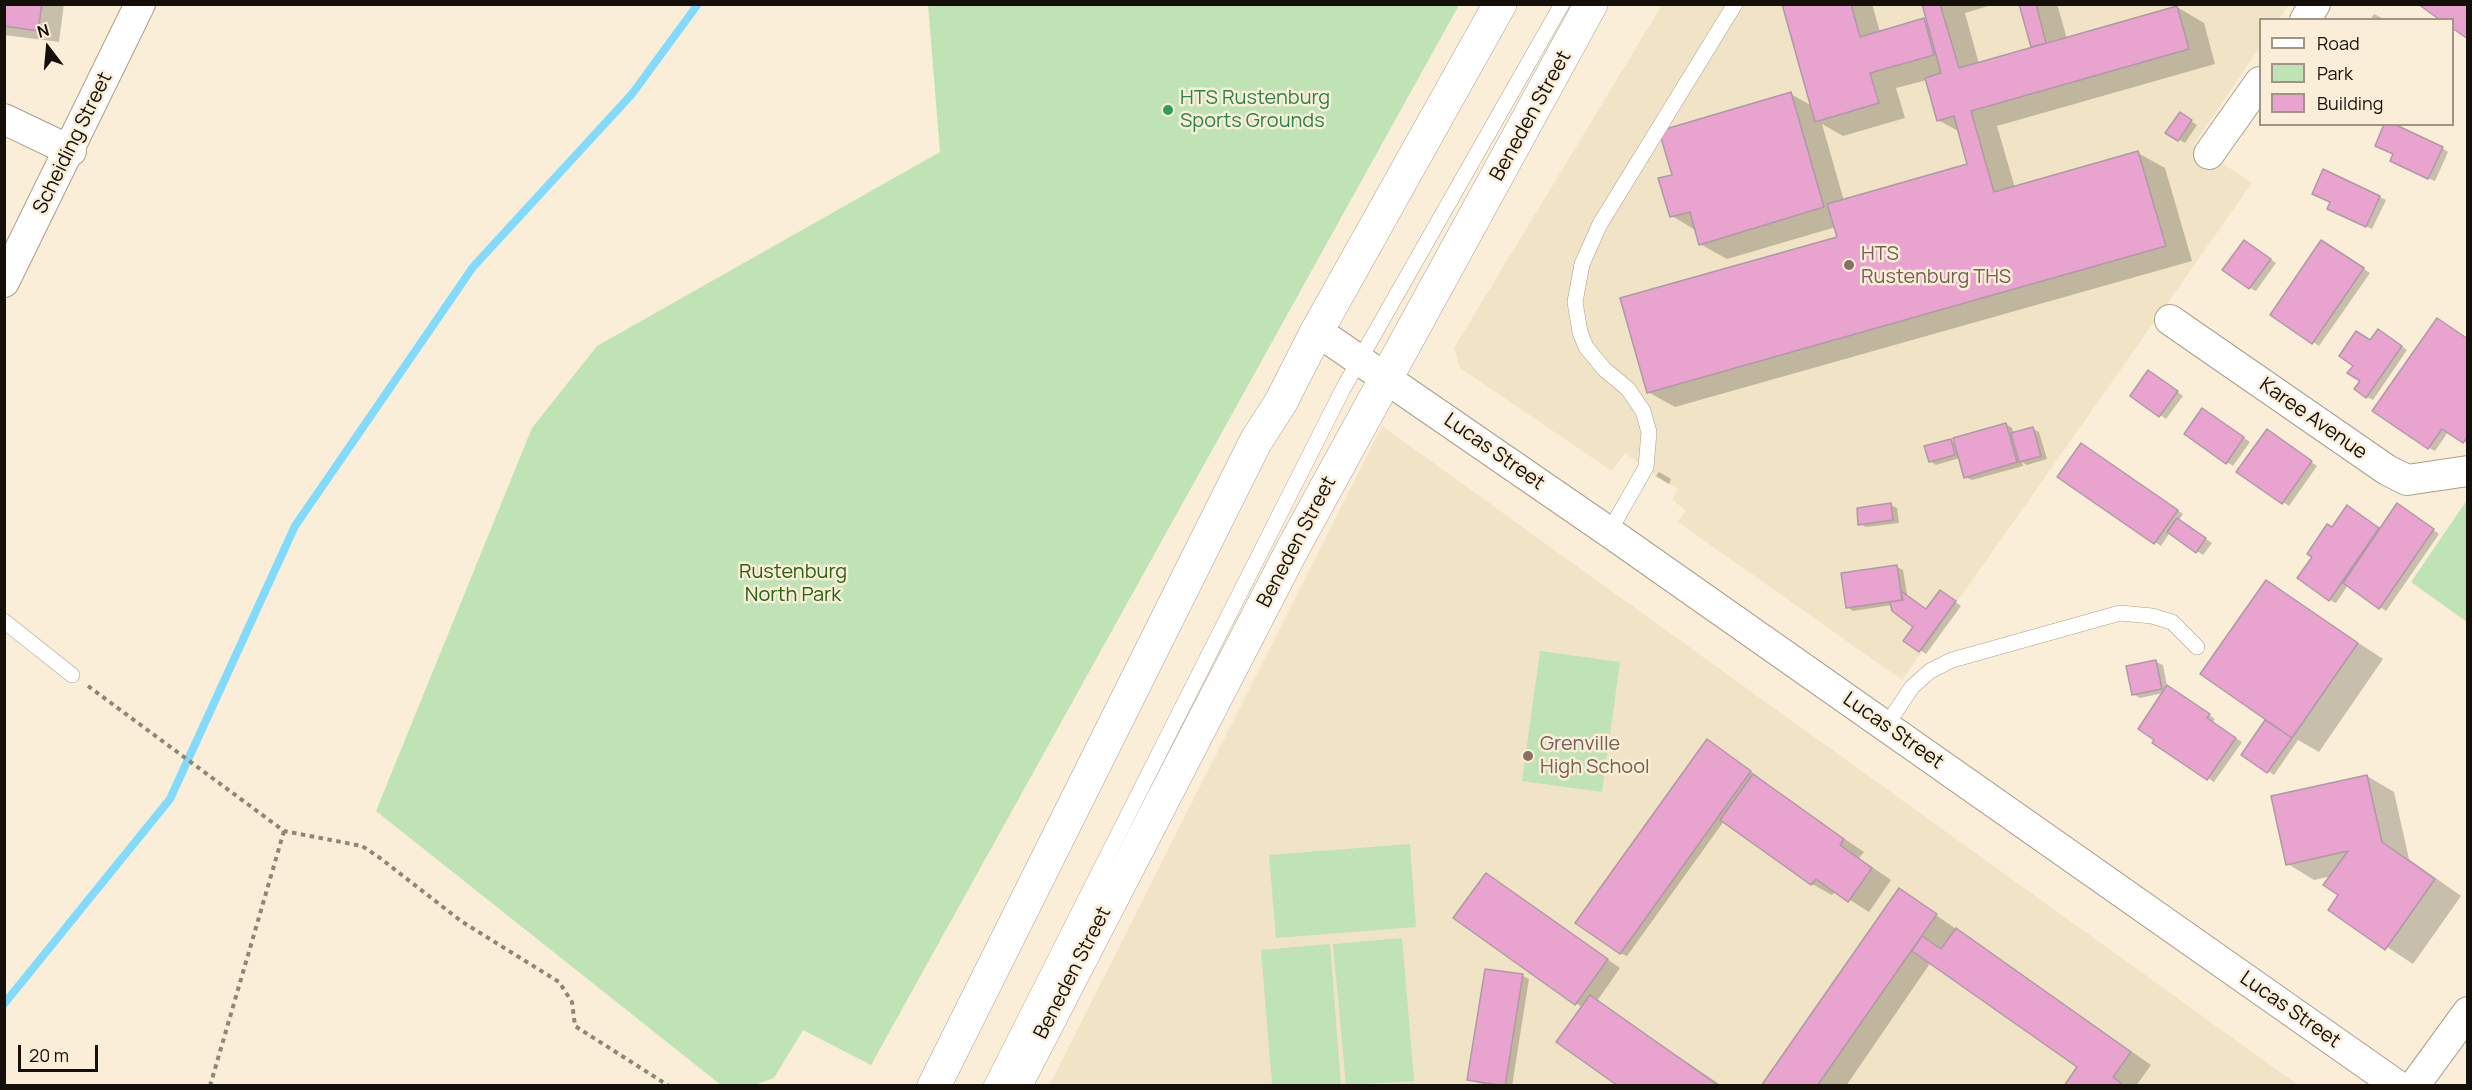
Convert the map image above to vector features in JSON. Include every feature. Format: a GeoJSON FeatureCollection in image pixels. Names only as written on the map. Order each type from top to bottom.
{"type":"FeatureCollection","features":[{"type":"Feature","properties":{"kind":"main road"},"geometry":{"type":"LineString","coordinates":[[934,1086],[1256,441],[1281,402],[1317,331],[1500,4]]}},
{"type":"Feature","properties":{"kind":"main road","name":"Beneden Street"},"geometry":{"type":"LineString","coordinates":[[1015,1086],[1292,550],[1374,368],[1592,4]]}},
{"type":"Feature","properties":{"kind":"street","name":"Scheiding Street"},"geometry":{"type":"LineString","coordinates":[[4,282],[71,151],[140,4]]}},
{"type":"Feature","properties":{"kind":"street"},"geometry":{"type":"LineString","coordinates":[[2306,18],[2315,4]]}},
{"type":"Feature","properties":{"kind":"street"},"geometry":{"type":"LineString","coordinates":[[2210,154],[2259,83]]}},
{"type":"Feature","properties":{"kind":"street"},"geometry":{"type":"LineString","coordinates":[[4,119],[71,151]]}},
{"type":"Feature","properties":{"kind":"street","name":"Karee Avenue"},"geometry":{"type":"LineString","coordinates":[[2170,320],[2388,470],[2407,480],[2468,471]]}},
{"type":"Feature","properties":{"kind":"street","name":"Lucas Street"},"geometry":{"type":"LineString","coordinates":[[1317,331],[1374,368],[1609,532],[2398,1086]]}},
{"type":"Feature","properties":{"kind":"street"},"geometry":{"type":"LineString","coordinates":[[2414,1086],[2468,1012]]}},
{"type":"Feature","properties":{"kind":"lane"},"geometry":{"type":"LineString","coordinates":[[991,1086],[1338,399],[1374,368],[1562,4]]}},
{"type":"Feature","properties":{"kind":"lane"},"geometry":{"type":"LineString","coordinates":[[1609,532],[1646,467],[1649,432],[1643,411],[1628,389],[1604,369],[1586,347],[1580,332],[1575,302],[1582,264],[1600,224],[1735,4]]}},
{"type":"Feature","properties":{"kind":"lane"},"geometry":{"type":"LineString","coordinates":[[1886,726],[1912,687],[1930,671],[1952,660],[2120,613],[2152,616],[2172,622],[2197,647]]}},
{"type":"Feature","properties":{"kind":"lane"},"geometry":{"type":"LineString","coordinates":[[4,621],[72,675]]}},
{"type":"Feature","properties":{"kind":"path"},"geometry":{"type":"LineString","coordinates":[[72,675],[284,831],[362,846],[380,858],[461,921],[559,982],[572,1002],[575,1026],[669,1086]]}},
{"type":"Feature","properties":{"kind":"path"},"geometry":{"type":"LineString","coordinates":[[210,1086],[284,831]]}},
{"type":"Feature","properties":{"kind":"shaded area","name":"HTS Rustenburg THS"},"geometry":{"type":"Polygon","coordinates":[[[1662,5],[2289,5],[2280,18],[2259,18],[2259,48],[2194,144],[2252,183],[1902,680],[1678,522],[1686,510],[1672,500],[1678,489],[1654,476],[1655,474],[1625,453],[1612,471],[1460,368],[1454,348],[1662,5]]]}},
{"type":"Feature","properties":{"kind":"shaded area","name":"Grenville High School"},"geometry":{"type":"Polygon","coordinates":[[[1382,426],[2298,1085],[1049,1086],[1382,426]]]}},
{"type":"Feature","properties":{"kind":"green space","name":"Rustenburg North Park"},"geometry":{"type":"Polygon","coordinates":[[[928,5],[1459,5],[871,1065],[803,1030],[774,1078],[754,1085],[721,1085],[376,811],[532,428],[597,346],[940,152],[928,5]]]}},
{"type":"Feature","properties":{"kind":"green space"},"geometry":{"type":"Polygon","coordinates":[[[2467,500],[2467,622],[2411,582],[2467,500]]]}},
{"type":"Feature","properties":{"kind":"green space"},"geometry":{"type":"Polygon","coordinates":[[[1540,651],[1620,662],[1602,792],[1522,781],[1540,651]]]}},
{"type":"Feature","properties":{"kind":"green space"},"geometry":{"type":"Polygon","coordinates":[[[1410,844],[1416,927],[1276,938],[1269,855],[1410,844]]]}},
{"type":"Feature","properties":{"kind":"green space"},"geometry":{"type":"Polygon","coordinates":[[[1402,938],[1414,1081],[1346,1085],[1333,944],[1402,938]]]}},
{"type":"Feature","properties":{"kind":"green space"},"geometry":{"type":"Polygon","coordinates":[[[1330,944],[1341,1085],[1272,1085],[1261,950],[1330,944]]]}},
{"type":"Feature","properties":{"kind":"building"},"geometry":{"type":"Polygon","coordinates":[[[4,4],[42,4],[38,31],[4,26],[4,4]]]}},
{"type":"Feature","properties":{"kind":"building"},"geometry":{"type":"Polygon","coordinates":[[[1782,4],[1851,4],[1860,37],[1924,18],[1934,55],[1870,73],[1879,103],[1815,122],[1782,4]]]}},
{"type":"Feature","properties":{"kind":"building"},"geometry":{"type":"Polygon","coordinates":[[[1922,4],[1940,4],[1959,68],[2177,6],[2189,49],[1971,111],[1994,192],[2138,151],[2166,246],[1647,393],[1620,298],[1837,237],[1827,204],[1967,164],[1954,116],[1937,121],[1925,78],[1941,73],[1922,4]]]}},
{"type":"Feature","properties":{"kind":"building"},"geometry":{"type":"Polygon","coordinates":[[[2019,4],[2036,4],[2046,43],[2031,47],[2019,4]]]}},
{"type":"Feature","properties":{"kind":"building"},"geometry":{"type":"Polygon","coordinates":[[[2418,4],[2468,4],[2468,39],[2454,29],[2454,18],[2437,18],[2418,4]]]}},
{"type":"Feature","properties":{"kind":"building"},"geometry":{"type":"Polygon","coordinates":[[[1791,92],[1824,207],[1699,245],[1690,212],[1670,217],[1658,178],[1672,175],[1659,131],[1791,92]]]}},
{"type":"Feature","properties":{"kind":"building"},"geometry":{"type":"Polygon","coordinates":[[[2180,112],[2192,120],[2178,141],[2165,133],[2180,112]]]}},
{"type":"Feature","properties":{"kind":"building"},"geometry":{"type":"Polygon","coordinates":[[[2383,126],[2398,126],[2443,147],[2428,179],[2390,161],[2393,154],[2375,146],[2383,126]]]}},
{"type":"Feature","properties":{"kind":"building"},"geometry":{"type":"Polygon","coordinates":[[[2323,169],[2380,196],[2366,227],[2327,209],[2330,202],[2312,194],[2323,169]]]}},
{"type":"Feature","properties":{"kind":"building"},"geometry":{"type":"Polygon","coordinates":[[[2244,240],[2271,259],[2249,289],[2222,270],[2244,240]]]}},
{"type":"Feature","properties":{"kind":"building"},"geometry":{"type":"Polygon","coordinates":[[[2321,240],[2364,268],[2312,344],[2270,315],[2321,240]]]}},
{"type":"Feature","properties":{"kind":"building"},"geometry":{"type":"Polygon","coordinates":[[[2437,318],[2468,339],[2468,436],[2463,443],[2442,429],[2428,449],[2372,411],[2437,318]]]}},
{"type":"Feature","properties":{"kind":"building"},"geometry":{"type":"Polygon","coordinates":[[[2378,329],[2402,346],[2366,398],[2354,389],[2360,381],[2347,373],[2353,366],[2339,356],[2356,331],[2370,340],[2378,329]]]}},
{"type":"Feature","properties":{"kind":"building"},"geometry":{"type":"Polygon","coordinates":[[[2148,370],[2178,391],[2159,417],[2130,396],[2148,370]]]}},
{"type":"Feature","properties":{"kind":"building"},"geometry":{"type":"Polygon","coordinates":[[[2202,408],[2244,437],[2226,464],[2184,434],[2202,408]]]}},
{"type":"Feature","properties":{"kind":"building"},"geometry":{"type":"Polygon","coordinates":[[[2006,423],[2017,462],[1964,478],[1953,438],[2006,423]]]}},
{"type":"Feature","properties":{"kind":"building"},"geometry":{"type":"Polygon","coordinates":[[[2033,427],[2041,456],[2019,462],[2011,433],[2033,427]]]}},
{"type":"Feature","properties":{"kind":"building"},"geometry":{"type":"Polygon","coordinates":[[[2267,429],[2312,461],[2282,504],[2236,472],[2267,429]]]}},
{"type":"Feature","properties":{"kind":"building"},"geometry":{"type":"Polygon","coordinates":[[[1951,439],[1955,455],[1929,462],[1924,446],[1951,439]]]}},
{"type":"Feature","properties":{"kind":"building"},"geometry":{"type":"Polygon","coordinates":[[[2081,443],[2178,510],[2154,544],[2057,477],[2081,443]]]}},
{"type":"Feature","properties":{"kind":"building"},"geometry":{"type":"Polygon","coordinates":[[[1891,503],[1893,520],[1858,525],[1857,508],[1891,503]]]}},
{"type":"Feature","properties":{"kind":"building"},"geometry":{"type":"Polygon","coordinates":[[[2397,503],[2434,529],[2379,609],[2343,583],[2397,503]]]}},
{"type":"Feature","properties":{"kind":"building"},"geometry":{"type":"Polygon","coordinates":[[[2347,505],[2379,528],[2329,601],[2297,578],[2312,557],[2307,554],[2327,524],[2332,527],[2347,505]]]}},
{"type":"Feature","properties":{"kind":"building"},"geometry":{"type":"Polygon","coordinates":[[[2177,518],[2206,538],[2196,553],[2167,532],[2177,518]]]}},
{"type":"Feature","properties":{"kind":"building"},"geometry":{"type":"Polygon","coordinates":[[[1897,565],[1902,600],[1846,608],[1841,573],[1897,565]]]}},
{"type":"Feature","properties":{"kind":"building"},"geometry":{"type":"Polygon","coordinates":[[[2266,580],[2358,643],[2292,738],[2200,674],[2266,580]]]}},
{"type":"Feature","properties":{"kind":"building"},"geometry":{"type":"Polygon","coordinates":[[[1940,590],[1956,601],[1919,652],[1903,641],[1913,627],[1892,611],[1890,602],[1903,600],[1901,591],[1926,609],[1940,590]]]}},
{"type":"Feature","properties":{"kind":"building"},"geometry":{"type":"Polygon","coordinates":[[[2156,660],[2162,689],[2132,695],[2126,666],[2156,660]]]}},
{"type":"Feature","properties":{"kind":"building"},"geometry":{"type":"Polygon","coordinates":[[[2167,685],[2210,714],[2207,718],[2236,738],[2207,780],[2152,743],[2154,740],[2138,729],[2167,685]]]}},
{"type":"Feature","properties":{"kind":"building"},"geometry":{"type":"Polygon","coordinates":[[[2265,720],[2292,738],[2267,773],[2241,755],[2265,720]]]}},
{"type":"Feature","properties":{"kind":"building"},"geometry":{"type":"Polygon","coordinates":[[[1707,739],[1751,771],[1620,954],[1575,923],[1707,739]]]}},
{"type":"Feature","properties":{"kind":"building"},"geometry":{"type":"Polygon","coordinates":[[[1753,774],[1844,839],[1840,845],[1872,868],[1848,902],[1816,879],[1811,885],[1720,820],[1753,774]]]}},
{"type":"Feature","properties":{"kind":"building"},"geometry":{"type":"Polygon","coordinates":[[[2367,775],[2382,842],[2435,879],[2385,950],[2328,910],[2338,895],[2323,885],[2348,851],[2286,865],[2271,796],[2367,775]]]}},
{"type":"Feature","properties":{"kind":"building"},"geometry":{"type":"Polygon","coordinates":[[[1486,873],[1608,959],[1575,1005],[1453,918],[1486,873]]]}},
{"type":"Feature","properties":{"kind":"building"},"geometry":{"type":"Polygon","coordinates":[[[1899,888],[1937,914],[1817,1086],[1761,1086],[1899,888]]]}},
{"type":"Feature","properties":{"kind":"building"},"geometry":{"type":"Polygon","coordinates":[[[1956,928],[2131,1052],[2113,1077],[2121,1083],[2119,1086],[2064,1086],[2077,1067],[1912,951],[1922,936],[1941,949],[1956,928]]]}},
{"type":"Feature","properties":{"kind":"building"},"geometry":{"type":"Polygon","coordinates":[[[1485,969],[1523,974],[1505,1086],[1467,1080],[1485,969]]]}},
{"type":"Feature","properties":{"kind":"building"},"geometry":{"type":"Polygon","coordinates":[[[1590,995],[1719,1086],[1618,1086],[1556,1042],[1590,995]]]}},
{"type":"Feature","properties":{"kind":"waterway"},"geometry":{"type":"LineString","coordinates":[[4,1004],[170,799],[295,526],[473,267],[632,94],[698,4]]}},
{"type":"Feature","properties":{"kind":"place","name":"HTS Rustenburg Sports Grounds"},"geometry":{"type":"Point","coordinates":[1168,110]}},
{"type":"Feature","properties":{"kind":"place","name":"HTS Rustenburg THS"},"geometry":{"type":"Point","coordinates":[1849,265]}},
{"type":"Feature","properties":{"kind":"place","name":"Grenville High School"},"geometry":{"type":"Point","coordinates":[1528,756]}}]}
